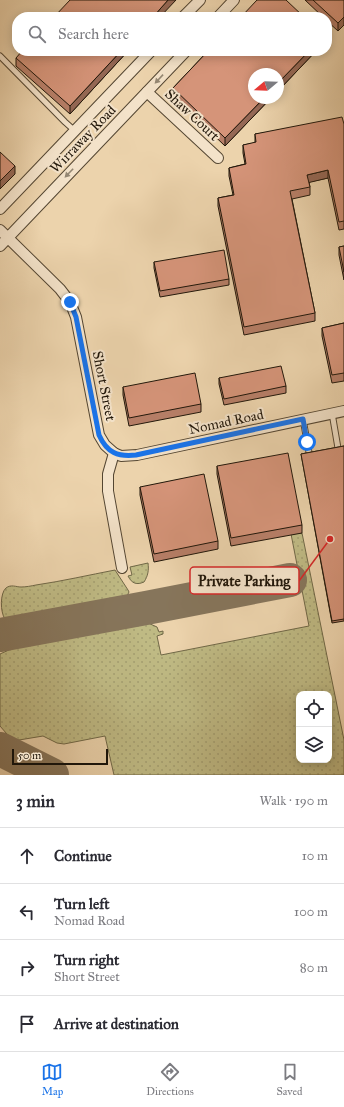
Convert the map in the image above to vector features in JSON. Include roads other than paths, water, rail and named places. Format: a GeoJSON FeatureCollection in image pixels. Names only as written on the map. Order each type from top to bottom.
{"type":"FeatureCollection","features":[{"type":"Feature","properties":{"kind":"street"},"geometry":{"type":"LineString","coordinates":[[188,12],[200,0]]}},
{"type":"Feature","properties":{"kind":"street"},"geometry":{"type":"LineString","coordinates":[[223,12],[234,0]]}},
{"type":"Feature","properties":{"kind":"street","name":"Wirraway Road"},"geometry":{"type":"LineString","coordinates":[[0,209],[146,56]]}},
{"type":"Feature","properties":{"kind":"street","name":"Wirraway Road"},"geometry":{"type":"LineString","coordinates":[[0,246],[4,234],[181,56]]}},
{"type":"Feature","properties":{"kind":"street","name":"Shaw Court"},"geometry":{"type":"LineString","coordinates":[[147,92],[218,158]]}},
{"type":"Feature","properties":{"kind":"street","name":"Short Street"},"geometry":{"type":"LineString","coordinates":[[4,234],[60,289],[70,302],[76,317],[99,435],[105,445],[114,453]]}},
{"type":"Feature","properties":{"kind":"street","name":"Nomad Road"},"geometry":{"type":"LineString","coordinates":[[114,453],[121,456],[136,455],[344,411]]}},
{"type":"Feature","properties":{"kind":"street"},"geometry":{"type":"LineString","coordinates":[[114,453],[108,474],[108,491],[122,568]]}},
{"type":"Feature","properties":{"kind":"lane"},"geometry":{"type":"LineString","coordinates":[[0,56],[65,122],[75,130]]}},
{"type":"Feature","properties":{"kind":"lane"},"geometry":{"type":"LineString","coordinates":[[332,413],[340,457]]}},
{"type":"Feature","properties":{"kind":"lane"},"geometry":{"type":"LineString","coordinates":[[303,419],[312,465]]}},
{"type":"Feature","properties":{"kind":"place","name":"Private Parking"},"geometry":{"type":"Point","coordinates":[330,539]}}]}
